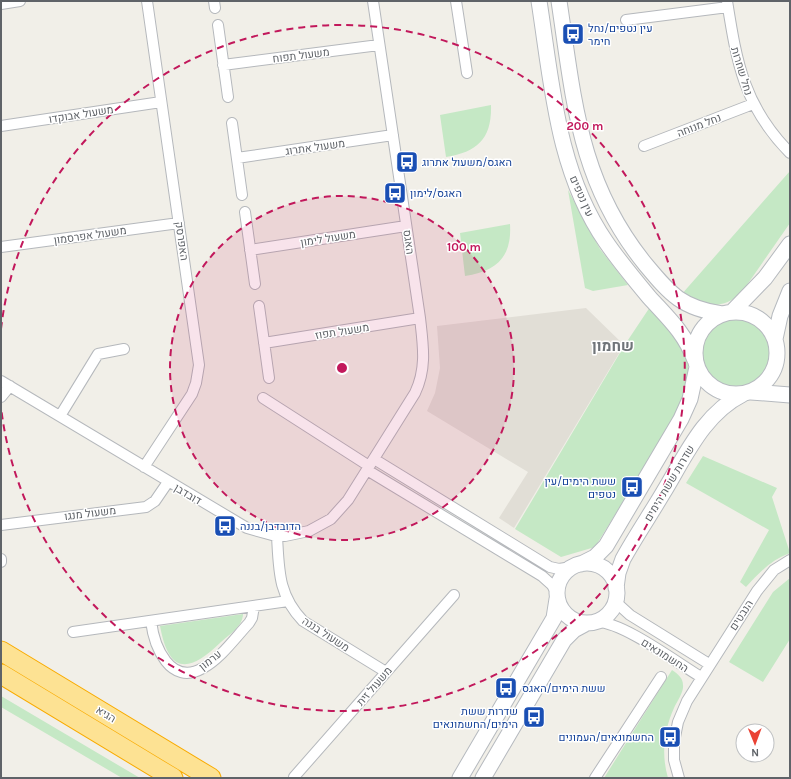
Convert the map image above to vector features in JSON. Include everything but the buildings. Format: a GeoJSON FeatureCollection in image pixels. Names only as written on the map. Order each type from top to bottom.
{"type":"FeatureCollection","features":[{"type":"Feature","properties":{"kind":"highway","name":"הגיא"},"geometry":{"type":"LineString","coordinates":[[1,651],[212,778]]}},
{"type":"Feature","properties":{"kind":"highway","name":"הגיא"},"geometry":{"type":"LineString","coordinates":[[1,674],[173,778]]}},
{"type":"Feature","properties":{"kind":"street"},"geometry":{"type":"LineString","coordinates":[[1,4],[20,1]]}},
{"type":"Feature","properties":{"kind":"street","name":"האפרסק"},"geometry":{"type":"LineString","coordinates":[[144,467],[188,400],[194,389],[198,371],[198,353],[147,1]]}},
{"type":"Feature","properties":{"kind":"street","name":"האגס"},"geometry":{"type":"LineString","coordinates":[[370,465],[412,399],[421,380],[424,358],[420,318],[373,1]]}},
{"type":"Feature","properties":{"kind":"street"},"geometry":{"type":"LineString","coordinates":[[456,1],[467,73]]}},
{"type":"Feature","properties":{"kind":"street","name":"עין נטפים"},"geometry":{"type":"LineString","coordinates":[[539,1],[559,127],[572,176],[582,200],[597,228],[619,261],[681,332],[696,363]]}},
{"type":"Feature","properties":{"kind":"street","name":"עין נטפים"},"geometry":{"type":"LineString","coordinates":[[559,1],[572,92],[582,142],[606,205],[641,259],[675,297],[695,308],[727,313]]}},
{"type":"Feature","properties":{"kind":"street"},"geometry":{"type":"LineString","coordinates":[[626,20],[728,4]]}},
{"type":"Feature","properties":{"kind":"street","name":"נחל שחרות"},"geometry":{"type":"LineString","coordinates":[[728,4],[740,70],[754,104],[772,133],[790,153]]}},
{"type":"Feature","properties":{"kind":"street"},"geometry":{"type":"LineString","coordinates":[[218,25],[228,97]]}},
{"type":"Feature","properties":{"kind":"street","name":"משעול תפוח"},"geometry":{"type":"LineString","coordinates":[[223,65],[379,45]]}},
{"type":"Feature","properties":{"kind":"street","name":"משעול אבוקדו"},"geometry":{"type":"LineString","coordinates":[[1,126],[161,102]]}},
{"type":"Feature","properties":{"kind":"street","name":"נחל מנוחה"},"geometry":{"type":"LineString","coordinates":[[644,146],[754,104]]}},
{"type":"Feature","properties":{"kind":"street"},"geometry":{"type":"LineString","coordinates":[[232,123],[242,195]]}},
{"type":"Feature","properties":{"kind":"street","name":"משעול אתרוג"},"geometry":{"type":"LineString","coordinates":[[237,158],[393,135]]}},
{"type":"Feature","properties":{"kind":"street"},"geometry":{"type":"LineString","coordinates":[[245,212],[256,284]]}},
{"type":"Feature","properties":{"kind":"street","name":"משעול אפרסמון"},"geometry":{"type":"LineString","coordinates":[[1,247],[179,223]]}},
{"type":"Feature","properties":{"kind":"street","name":"משעול לימון"},"geometry":{"type":"LineString","coordinates":[[250,250],[406,226]]}},
{"type":"Feature","properties":{"kind":"street"},"geometry":{"type":"LineString","coordinates":[[790,244],[765,278],[727,313],[706,324],[699,334],[695,347],[696,363],[707,382],[717,390],[730,394],[747,393],[790,395]]}},
{"type":"Feature","properties":{"kind":"street"},"geometry":{"type":"LineString","coordinates":[[747,393],[761,386],[770,377],[776,365],[776,344],[780,316],[790,292]]}},
{"type":"Feature","properties":{"kind":"street"},"geometry":{"type":"LineString","coordinates":[[259,306],[269,378]]}},
{"type":"Feature","properties":{"kind":"street"},"geometry":{"type":"LineString","coordinates":[[727,313],[748,313],[760,319],[769,328],[776,344],[790,364]]}},
{"type":"Feature","properties":{"kind":"street","name":"משעול תפוז"},"geometry":{"type":"LineString","coordinates":[[264,343],[420,318]]}},
{"type":"Feature","properties":{"kind":"street"},"geometry":{"type":"LineString","coordinates":[[60,416],[98,354],[124,349]]}},
{"type":"Feature","properties":{"kind":"street","name":"שדרות ששת הימים"},"geometry":{"type":"LineString","coordinates":[[577,566],[595,558],[606,546],[673,434],[690,399],[696,363]]}},
{"type":"Feature","properties":{"kind":"street"},"geometry":{"type":"LineString","coordinates":[[1,397],[5,383]]}},
{"type":"Feature","properties":{"kind":"street","name":"דובדבן"},"geometry":{"type":"LineString","coordinates":[[5,383],[168,482],[247,528],[259,533],[278,536],[309,532],[331,519],[340,510],[370,465]]}},
{"type":"Feature","properties":{"kind":"street","name":"שדרות ששת הימים"},"geometry":{"type":"LineString","coordinates":[[616,593],[618,573],[623,559],[697,436],[720,409],[731,400],[747,393]]}},
{"type":"Feature","properties":{"kind":"street"},"geometry":{"type":"LineString","coordinates":[[263,398],[542,576],[552,585],[560,608],[566,615],[578,622],[592,622]]}},
{"type":"Feature","properties":{"kind":"street"},"geometry":{"type":"LineString","coordinates":[[370,465],[550,567],[559,569],[596,565],[604,569],[613,579],[616,593],[613,607],[608,614],[574,630],[564,640],[484,778]]}},
{"type":"Feature","properties":{"kind":"street","name":"משעול מנגו"},"geometry":{"type":"LineString","coordinates":[[1,525],[146,507],[155,502],[168,482]]}},
{"type":"Feature","properties":{"kind":"street","name":"משעול בננה"},"geometry":{"type":"LineString","coordinates":[[278,536],[281,580],[288,601],[303,621],[386,672]]}},
{"type":"Feature","properties":{"kind":"street","name":"הנבטים"},"geometry":{"type":"LineString","coordinates":[[701,677],[708,664],[765,579],[774,570],[790,560]]}},
{"type":"Feature","properties":{"kind":"street"},"geometry":{"type":"LineString","coordinates":[[460,778],[554,618],[560,580],[565,573],[577,566]]}},
{"type":"Feature","properties":{"kind":"street","name":"החשמונאים"},"geometry":{"type":"LineString","coordinates":[[616,593],[621,607],[630,615],[708,664]]}},
{"type":"Feature","properties":{"kind":"street","name":"משעול זית"},"geometry":{"type":"LineString","coordinates":[[294,777],[454,595]]}},
{"type":"Feature","properties":{"kind":"street"},"geometry":{"type":"LineString","coordinates":[[74,632],[288,601]]}},
{"type":"Feature","properties":{"kind":"street","name":"ערמון"},"geometry":{"type":"LineString","coordinates":[[151,621],[155,642],[164,659],[177,670],[185,673],[194,672],[213,660],[249,623],[252,618],[254,606]]}},
{"type":"Feature","properties":{"kind":"street","name":"החשמונאים"},"geometry":{"type":"LineString","coordinates":[[592,622],[608,622],[622,628],[701,677],[687,701],[678,722],[674,742],[674,760],[679,778]]}},
{"type":"Feature","properties":{"kind":"street"},"geometry":{"type":"LineString","coordinates":[[595,778],[661,677]]}},
{"type":"Feature","properties":{"kind":"shaded area"},"geometry":{"type":"Polygon","coordinates":[[[586,308],[624,345],[514,528],[499,518],[528,472],[427,411],[435,393],[440,368],[437,326],[586,308]]]}},
{"type":"Feature","properties":{"kind":"green space"},"geometry":{"type":"Polygon","coordinates":[[[491,105],[489,126],[486,135],[481,142],[467,151],[446,157],[440,115],[491,105]]]}},
{"type":"Feature","properties":{"kind":"green space"},"geometry":{"type":"Polygon","coordinates":[[[790,171],[790,223],[742,292],[727,302],[713,305],[698,302],[681,295],[790,171]]]}},
{"type":"Feature","properties":{"kind":"green space"},"geometry":{"type":"Polygon","coordinates":[[[568,190],[600,249],[628,285],[593,291],[585,288],[568,190]]]}},
{"type":"Feature","properties":{"kind":"green space"},"geometry":{"type":"Polygon","coordinates":[[[510,224],[508,245],[505,254],[500,260],[494,266],[486,270],[465,276],[460,233],[510,224]]]}},
{"type":"Feature","properties":{"kind":"green space"},"geometry":{"type":"Polygon","coordinates":[[[650,307],[675,332],[688,363],[688,387],[678,413],[595,547],[561,557],[515,529],[624,346],[650,307]]]}},
{"type":"Feature","properties":{"kind":"green space"},"geometry":{"type":"Polygon","coordinates":[[[729,319],[743,319],[755,324],[765,334],[770,346],[770,360],[765,372],[755,382],[743,387],[729,387],[717,382],[707,372],[702,360],[702,346],[707,334],[717,324],[729,319]]]}},
{"type":"Feature","properties":{"kind":"green space"},"geometry":{"type":"Polygon","coordinates":[[[703,456],[777,488],[772,497],[790,553],[771,563],[746,587],[740,582],[769,530],[686,483],[703,456]]]}},
{"type":"Feature","properties":{"kind":"green space"},"geometry":{"type":"Polygon","coordinates":[[[790,578],[790,639],[763,682],[729,662],[773,592],[790,578]]]}},
{"type":"Feature","properties":{"kind":"green space"},"geometry":{"type":"Polygon","coordinates":[[[243,614],[241,622],[235,630],[210,652],[199,659],[190,663],[182,664],[175,661],[169,654],[160,626],[243,614]]]}},
{"type":"Feature","properties":{"kind":"green space"},"geometry":{"type":"Polygon","coordinates":[[[672,670],[681,678],[683,688],[674,708],[666,733],[664,751],[668,778],[604,778],[672,670]]]}},
{"type":"Feature","properties":{"kind":"green space"},"geometry":{"type":"Polygon","coordinates":[[[1,696],[140,778],[122,778],[1,707],[1,696]]]}},
{"type":"Feature","properties":{"kind":"place","name":"עין נטפים/נחל חימר"},"geometry":{"type":"Point","coordinates":[573,34]}},
{"type":"Feature","properties":{"kind":"place","name":"האגס/משעול אתרוג"},"geometry":{"type":"Point","coordinates":[407,162]}},
{"type":"Feature","properties":{"kind":"place","name":"האגס/לימון"},"geometry":{"type":"Point","coordinates":[395,193]}},
{"type":"Feature","properties":{"kind":"place","name":"ששת הימים/עין נטפים"},"geometry":{"type":"Point","coordinates":[632,487]}},
{"type":"Feature","properties":{"kind":"place","name":"הדובדבן/בננה"},"geometry":{"type":"Point","coordinates":[225,526]}},
{"type":"Feature","properties":{"kind":"place","name":"ששת הימים/האגס"},"geometry":{"type":"Point","coordinates":[506,688]}},
{"type":"Feature","properties":{"kind":"place","name":"שדרות ששת הימים/החשמונאים"},"geometry":{"type":"Point","coordinates":[534,717]}},
{"type":"Feature","properties":{"kind":"place","name":"החשמונאים/העמונים"},"geometry":{"type":"Point","coordinates":[670,737]}},
{"type":"Feature","properties":{"kind":"district","name":"שחמון"},"geometry":{"type":"Point","coordinates":[613,346]}}]}
